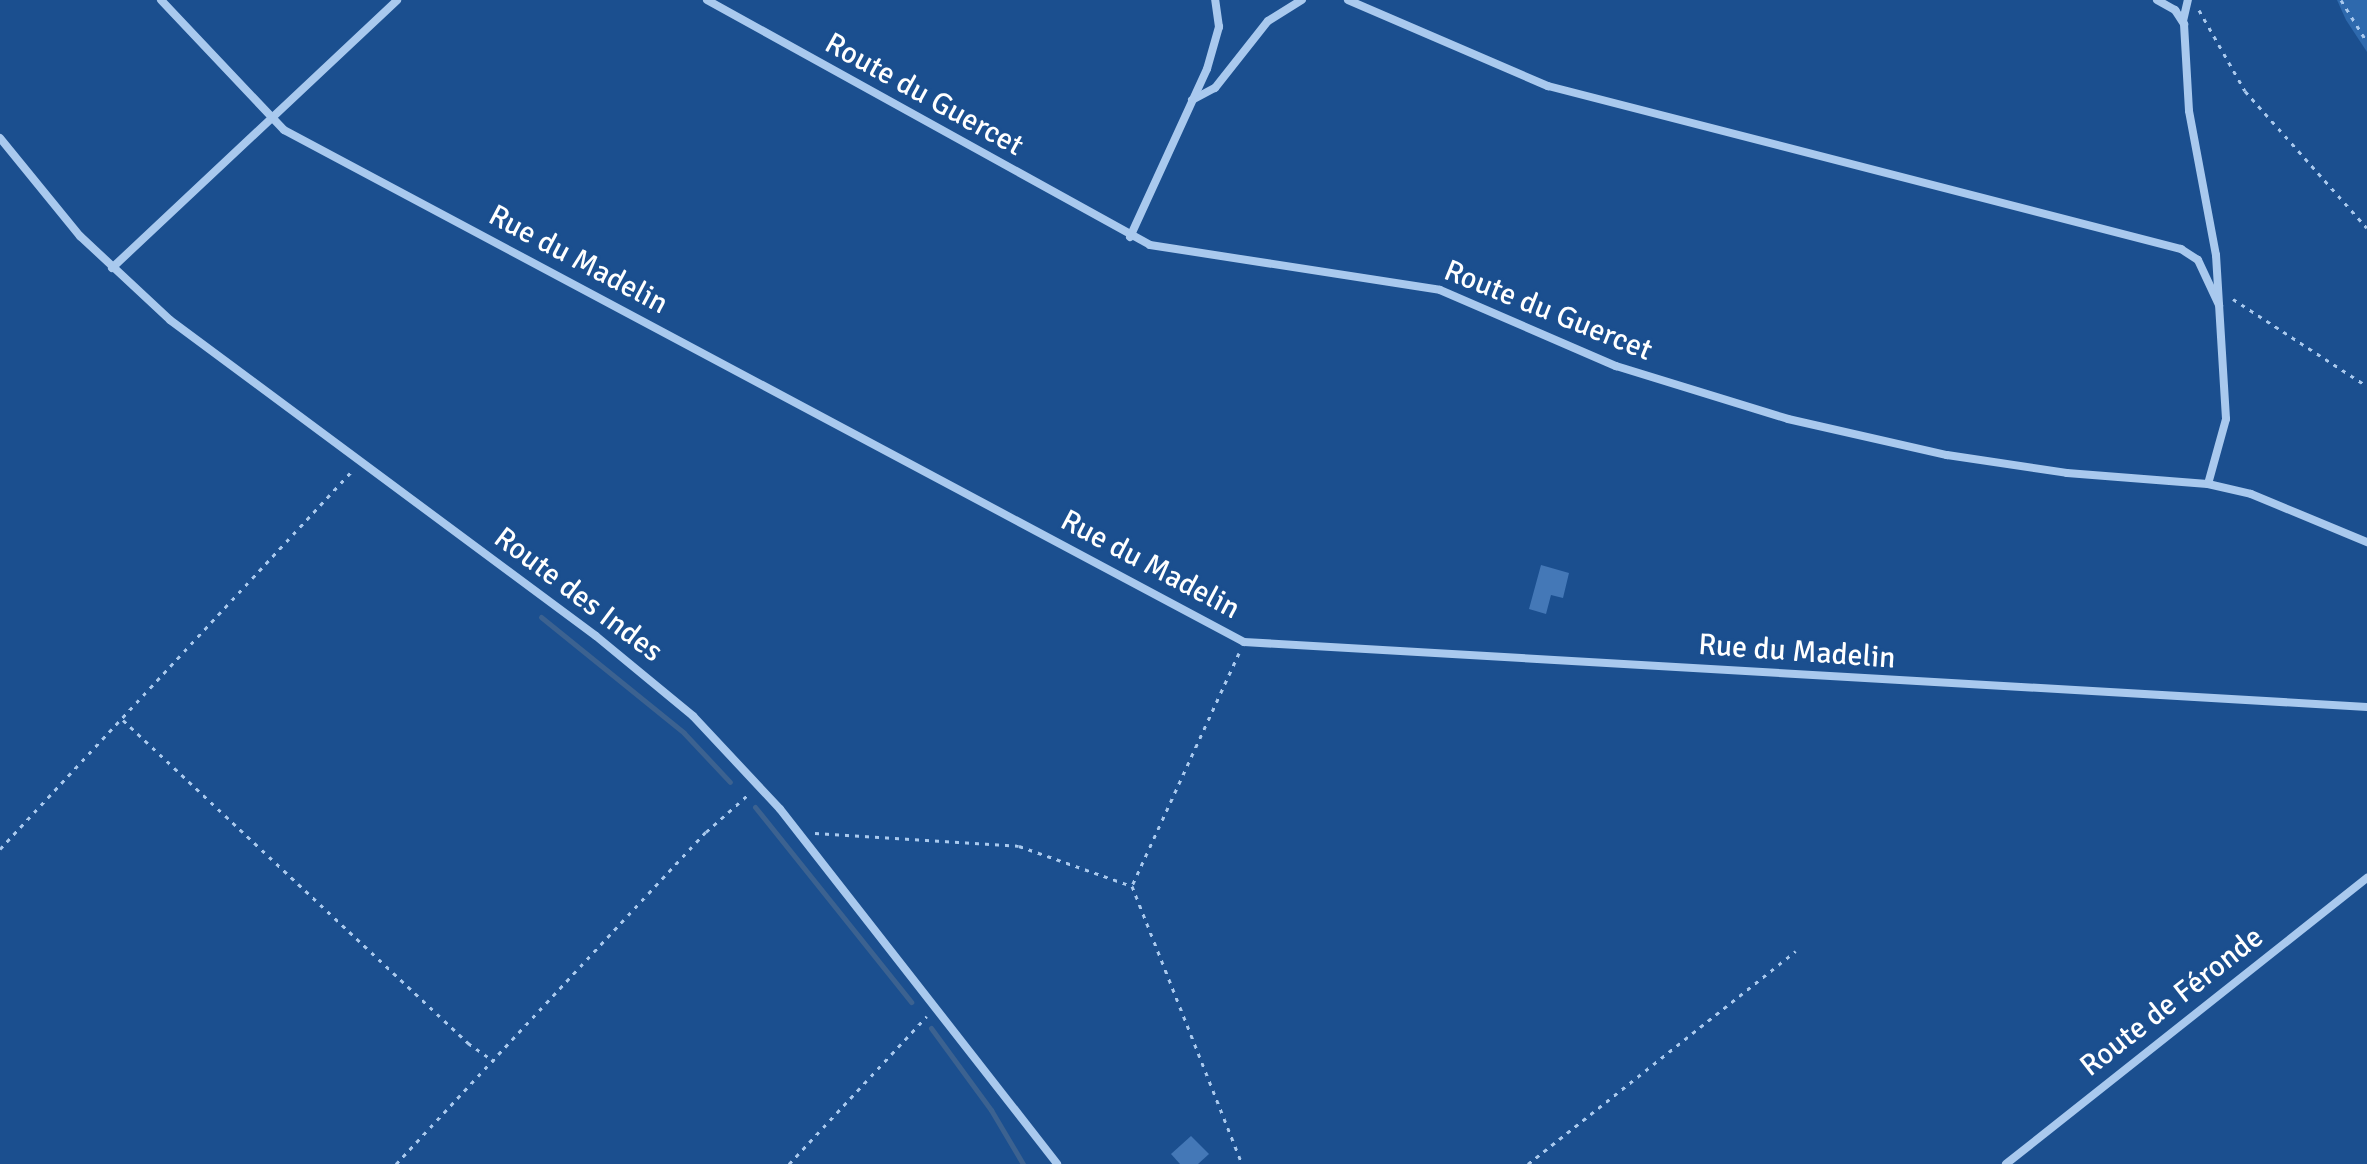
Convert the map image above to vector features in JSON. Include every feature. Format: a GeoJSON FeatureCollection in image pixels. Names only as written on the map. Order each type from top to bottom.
{"type":"FeatureCollection","features":[{"type":"Feature","properties":{"kind":"street","name":"Rue du Madelin"},"geometry":{"type":"LineString","coordinates":[[161,0],[272,121],[1244,642],[2367,707]]}},
{"type":"Feature","properties":{"kind":"street"},"geometry":{"type":"LineString","coordinates":[[112,268],[272,121],[397,0]]}},
{"type":"Feature","properties":{"kind":"street","name":"Route du Guercet"},"geometry":{"type":"LineString","coordinates":[[707,0],[1130,237],[1183,253],[1450,293],[1616,366],[1747,408],[1887,443],[2067,473],[2208,484],[2251,494],[2367,542]]}},
{"type":"Feature","properties":{"kind":"street"},"geometry":{"type":"LineString","coordinates":[[1130,237],[1217,38],[1215,0]]}},
{"type":"Feature","properties":{"kind":"street"},"geometry":{"type":"LineString","coordinates":[[1192,100],[1215,88],[1268,21],[1302,0]]}},
{"type":"Feature","properties":{"kind":"street"},"geometry":{"type":"LineString","coordinates":[[1348,0],[1548,86],[2181,249],[2198,260],[2212,299],[2219,305]]}},
{"type":"Feature","properties":{"kind":"street"},"geometry":{"type":"LineString","coordinates":[[2157,0],[2183,21]]}},
{"type":"Feature","properties":{"kind":"street"},"geometry":{"type":"LineString","coordinates":[[2191,0],[2183,21],[2189,111],[2219,293],[2226,419],[2208,484]]}},
{"type":"Feature","properties":{"kind":"street","name":"Route des Indes"},"geometry":{"type":"LineString","coordinates":[[0,138],[112,268],[223,363],[629,662],[693,716],[759,785],[803,839],[1057,1164]]}},
{"type":"Feature","properties":{"kind":"street","name":"Route de Féronde"},"geometry":{"type":"LineString","coordinates":[[2006,1164],[2367,878]]}},
{"type":"Feature","properties":{"kind":"path"},"geometry":{"type":"LineString","coordinates":[[2191,0],[2245,91],[2367,228]]}},
{"type":"Feature","properties":{"kind":"path"},"geometry":{"type":"LineString","coordinates":[[2341,0],[2367,42]]}},
{"type":"Feature","properties":{"kind":"path"},"geometry":{"type":"LineString","coordinates":[[2219,293],[2367,386]]}},
{"type":"Feature","properties":{"kind":"path"},"geometry":{"type":"LineString","coordinates":[[0,849],[123,720],[358,463]]}},
{"type":"Feature","properties":{"kind":"path"},"geometry":{"type":"LineString","coordinates":[[1242,1164],[1132,886],[1244,642]]}},
{"type":"Feature","properties":{"kind":"path"},"geometry":{"type":"LineString","coordinates":[[123,720],[468,1043],[494,1061]]}},
{"type":"Feature","properties":{"kind":"path"},"geometry":{"type":"LineString","coordinates":[[396,1164],[706,832],[759,785]]}},
{"type":"Feature","properties":{"kind":"path"},"geometry":{"type":"LineString","coordinates":[[803,839],[826,834],[1019,846],[1132,886]]}},
{"type":"Feature","properties":{"kind":"path"},"geometry":{"type":"LineString","coordinates":[[1528,1164],[1796,951]]}},
{"type":"Feature","properties":{"kind":"path"},"geometry":{"type":"LineString","coordinates":[[789,1164],[935,1007]]}},
{"type":"Feature","properties":{"kind":"shaded area"},"geometry":{"type":"Polygon","coordinates":[[[2337,0],[2367,0],[2367,52],[2346,20],[2337,0]]]}},
{"type":"Feature","properties":{"kind":"building"},"geometry":{"type":"Polygon","coordinates":[[[1541,565],[1569,573],[1563,598],[1551,595],[1546,614],[1529,609],[1541,565]]]}},
{"type":"Feature","properties":{"kind":"building"},"geometry":{"type":"Polygon","coordinates":[[[1191,1136],[1209,1154],[1198,1164],[1180,1164],[1171,1154],[1191,1136]]]}},
{"type":"Feature","properties":{"kind":"waterway"},"geometry":{"type":"LineString","coordinates":[[541,617],[684,733],[730,782]]}},
{"type":"Feature","properties":{"kind":"waterway"},"geometry":{"type":"LineString","coordinates":[[755,807],[911,1002]]}},
{"type":"Feature","properties":{"kind":"waterway"},"geometry":{"type":"LineString","coordinates":[[931,1028],[991,1110],[1023,1164]]}}]}
